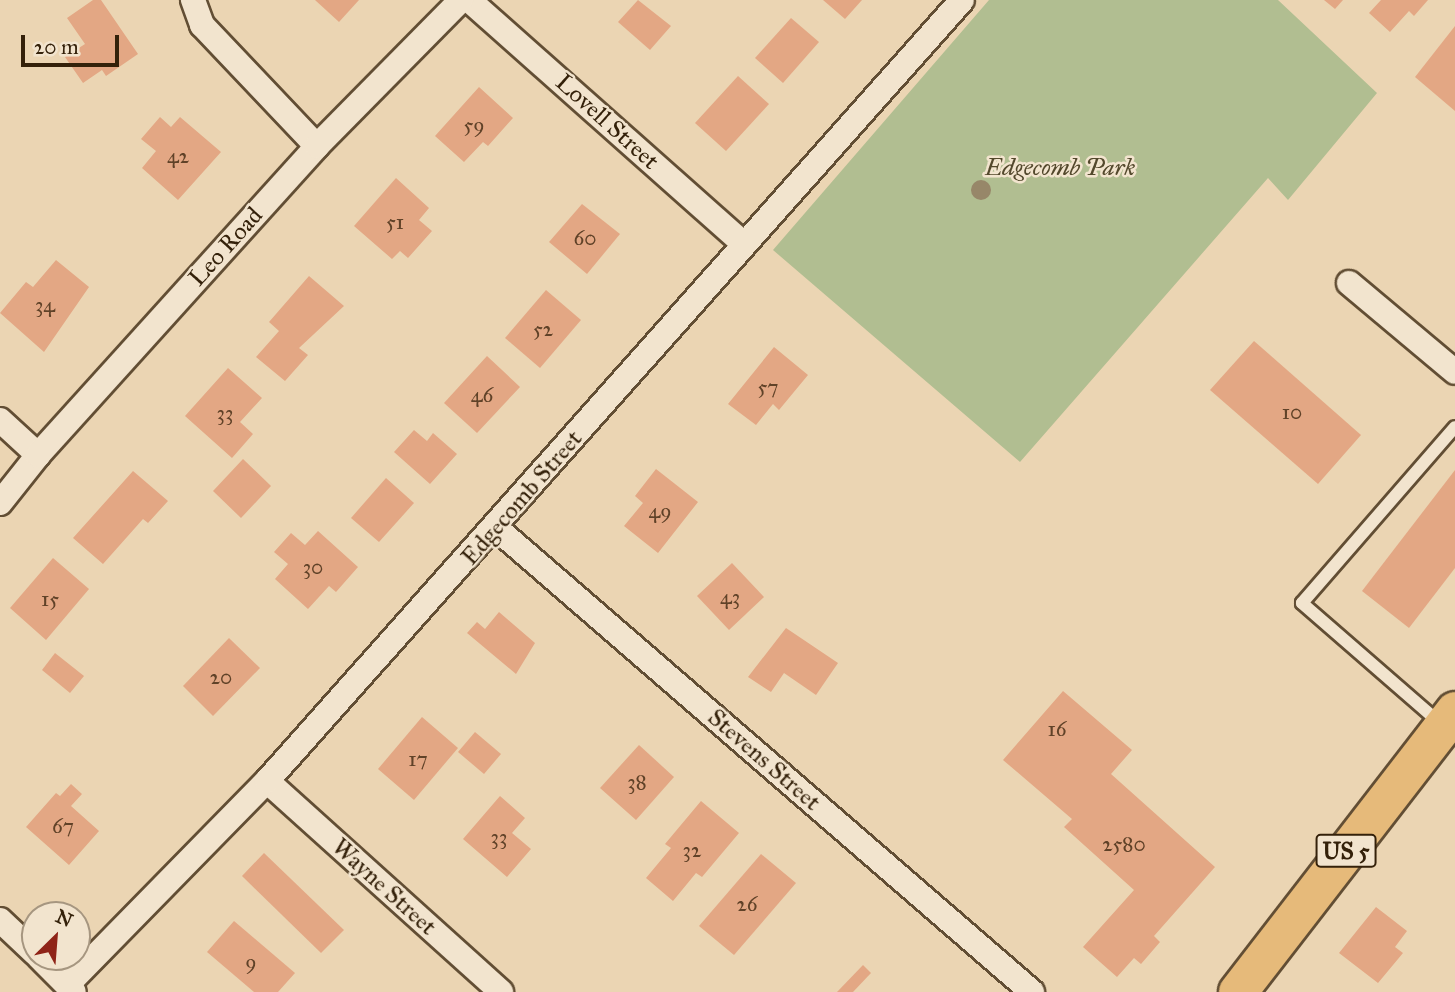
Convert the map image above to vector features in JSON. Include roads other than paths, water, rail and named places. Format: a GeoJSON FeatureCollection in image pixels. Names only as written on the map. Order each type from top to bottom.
{"type":"FeatureCollection","features":[{"type":"Feature","properties":{"kind":"main road","name":"US 5"},"geometry":{"type":"LineString","coordinates":[[1238,992],[1449,718]]}},
{"type":"Feature","properties":{"kind":"street"},"geometry":{"type":"LineString","coordinates":[[193,0],[202,25],[317,146]]}},
{"type":"Feature","properties":{"kind":"street","name":"Leo Road"},"geometry":{"type":"LineString","coordinates":[[0,503],[38,454],[317,146],[461,0]]}},
{"type":"Feature","properties":{"kind":"street","name":"Lovell Street"},"geometry":{"type":"LineString","coordinates":[[469,0],[744,244]]}},
{"type":"Feature","properties":{"kind":"street","name":"Edgecomb Street"},"geometry":{"type":"LineString","coordinates":[[71,988],[267,781],[496,528],[962,0]]}},
{"type":"Feature","properties":{"kind":"street"},"geometry":{"type":"LineString","coordinates":[[1349,283],[1455,372]]}},
{"type":"Feature","properties":{"kind":"street"},"geometry":{"type":"LineString","coordinates":[[0,420],[38,454]]}},
{"type":"Feature","properties":{"kind":"street","name":"Stevens Street"},"geometry":{"type":"LineString","coordinates":[[496,528],[1032,992]]}},
{"type":"Feature","properties":{"kind":"street","name":"Wayne Street"},"geometry":{"type":"LineString","coordinates":[[267,781],[501,992]]}},
{"type":"Feature","properties":{"kind":"street"},"geometry":{"type":"LineString","coordinates":[[0,920],[21,940]]}},
{"type":"Feature","properties":{"kind":"street"},"geometry":{"type":"LineString","coordinates":[[53,971],[71,988]]}},
{"type":"Feature","properties":{"kind":"lane"},"geometry":{"type":"LineString","coordinates":[[1449,718],[1302,603],[1455,426]]}},
{"type":"Feature","properties":{"kind":"park label","name":"Edgecomb Park"},"geometry":{"type":"Point","coordinates":[1060,168]}}]}
